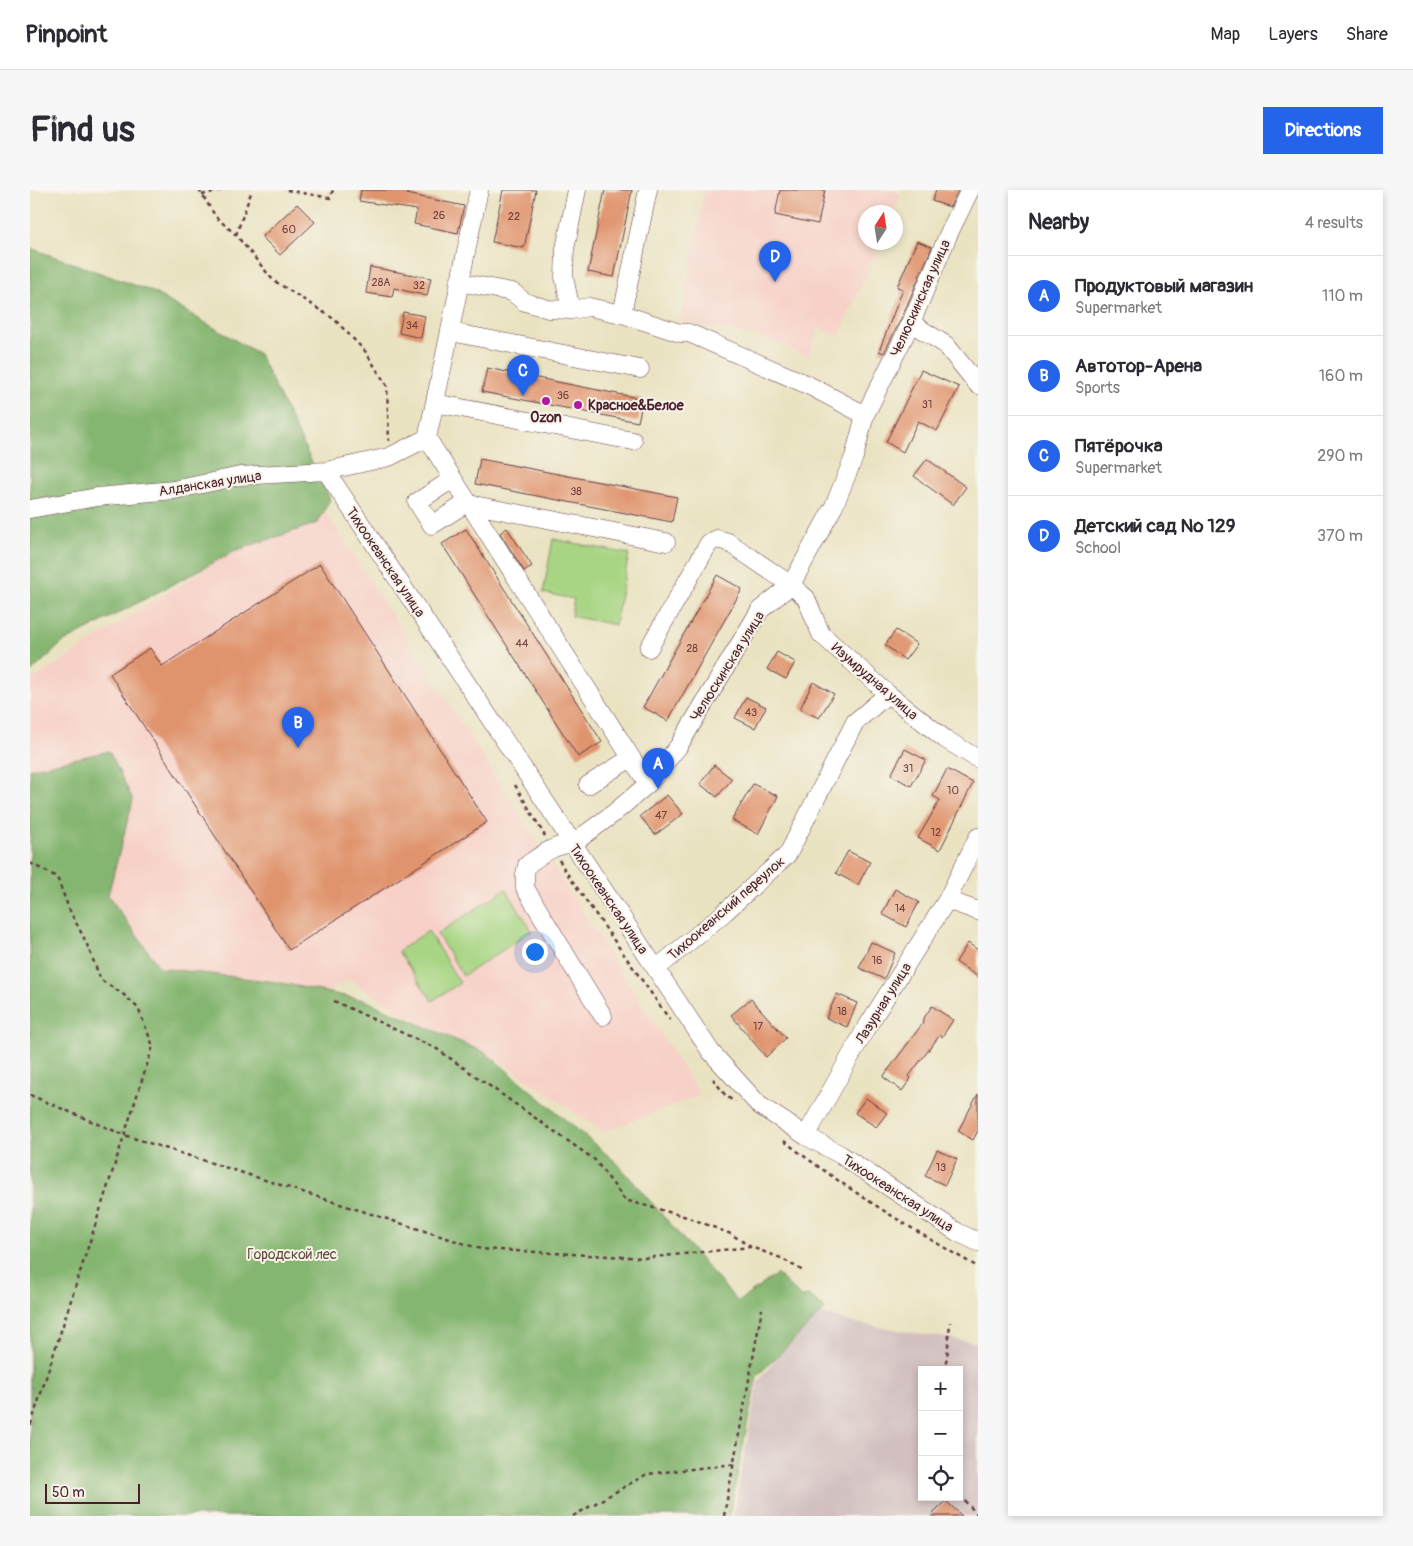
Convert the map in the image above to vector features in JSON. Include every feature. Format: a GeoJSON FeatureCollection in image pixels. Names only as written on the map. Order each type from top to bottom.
{"type":"FeatureCollection","features":[{"type":"Feature","properties":{"kind":"street"},"geometry":{"type":"LineString","coordinates":[[479,190],[459,282],[451,332],[427,438],[648,784]]}},
{"type":"Feature","properties":{"kind":"street"},"geometry":{"type":"LineString","coordinates":[[572,310],[564,277],[565,258],[577,190]]}},
{"type":"Feature","properties":{"kind":"street"},"geometry":{"type":"LineString","coordinates":[[622,314],[648,190]]}},
{"type":"Feature","properties":{"kind":"street","name":"Челюскинская улица"},"geometry":{"type":"LineString","coordinates":[[572,844],[614,813],[648,784],[678,747],[760,610],[791,585],[834,506],[854,457],[865,415],[911,323],[949,233],[970,190]]}},
{"type":"Feature","properties":{"kind":"street"},"geometry":{"type":"LineString","coordinates":[[459,282],[512,292],[525,302],[548,309],[572,310],[589,307],[622,314],[680,333],[689,333],[808,385],[865,415]]}},
{"type":"Feature","properties":{"kind":"street"},"geometry":{"type":"LineString","coordinates":[[911,323],[946,345],[978,385]]}},
{"type":"Feature","properties":{"kind":"street"},"geometry":{"type":"LineString","coordinates":[[451,332],[640,369]]}},
{"type":"Feature","properties":{"kind":"street"},"geometry":{"type":"LineString","coordinates":[[435,403],[633,441]]}},
{"type":"Feature","properties":{"kind":"street","name":"Алданская улица"},"geometry":{"type":"LineString","coordinates":[[30,508],[96,497],[174,490],[240,476],[326,471],[389,457],[427,438]]}},
{"type":"Feature","properties":{"kind":"street","name":"Тихоокеанская улица"},"geometry":{"type":"LineString","coordinates":[[326,471],[711,1052],[758,1105],[806,1136],[842,1155],[957,1232],[978,1242]]}},
{"type":"Feature","properties":{"kind":"street"},"geometry":{"type":"LineString","coordinates":[[453,479],[416,502],[432,525],[468,503],[666,542]]}},
{"type":"Feature","properties":{"kind":"street","name":"Изумрудная улица"},"geometry":{"type":"LineString","coordinates":[[649,648],[708,543],[717,540],[728,542],[791,585],[806,598],[820,634],[888,694],[945,739],[978,759]]}},
{"type":"Feature","properties":{"kind":"street","name":"Тихоокеанский переулок"},"geometry":{"type":"LineString","coordinates":[[656,970],[725,912],[788,854],[855,722],[888,694]]}},
{"type":"Feature","properties":{"kind":"street"},"geometry":{"type":"LineString","coordinates":[[588,785],[631,758]]}},
{"type":"Feature","properties":{"kind":"street","name":"Лазурная улица"},"geometry":{"type":"LineString","coordinates":[[806,1136],[864,1030],[947,900],[978,837]]}},
{"type":"Feature","properties":{"kind":"street"},"geometry":{"type":"LineString","coordinates":[[572,844],[562,844],[528,865],[525,888],[603,1016]]}},
{"type":"Feature","properties":{"kind":"street"},"geometry":{"type":"LineString","coordinates":[[947,900],[978,911]]}},
{"type":"Feature","properties":{"kind":"path"},"geometry":{"type":"LineString","coordinates":[[199,190],[216,217],[236,235],[273,280],[334,319],[365,351],[388,386],[389,457]]}},
{"type":"Feature","properties":{"kind":"path"},"geometry":{"type":"LineString","coordinates":[[202,195],[221,190]]}},
{"type":"Feature","properties":{"kind":"path"},"geometry":{"type":"LineString","coordinates":[[236,235],[252,190]]}},
{"type":"Feature","properties":{"kind":"path"},"geometry":{"type":"LineString","coordinates":[[288,190],[330,198],[333,190]]}},
{"type":"Feature","properties":{"kind":"path"},"geometry":{"type":"LineString","coordinates":[[510,778],[566,872],[671,1020]]}},
{"type":"Feature","properties":{"kind":"path"},"geometry":{"type":"LineString","coordinates":[[30,863],[57,877],[101,980],[124,995],[138,1008],[152,1046],[30,1427]]}},
{"type":"Feature","properties":{"kind":"path"},"geometry":{"type":"LineString","coordinates":[[334,1001],[438,1048],[595,1160],[626,1200],[686,1217],[731,1234],[751,1247],[781,1258],[803,1270]]}},
{"type":"Feature","properties":{"kind":"path"},"geometry":{"type":"LineString","coordinates":[[710,1074],[726,1096],[741,1107]]}},
{"type":"Feature","properties":{"kind":"path"},"geometry":{"type":"LineString","coordinates":[[30,1096],[124,1135],[481,1249],[644,1258],[751,1247]]}},
{"type":"Feature","properties":{"kind":"path"},"geometry":{"type":"LineString","coordinates":[[777,1135],[806,1158],[915,1230],[978,1267]]}},
{"type":"Feature","properties":{"kind":"path"},"geometry":{"type":"LineString","coordinates":[[724,1516],[762,1309]]}},
{"type":"Feature","properties":{"kind":"path"},"geometry":{"type":"LineString","coordinates":[[944,1366],[947,1358],[950,1322]]}},
{"type":"Feature","properties":{"kind":"path"},"geometry":{"type":"LineString","coordinates":[[573,1516],[647,1474],[735,1464]]}},
{"type":"Feature","properties":{"kind":"path"},"geometry":{"type":"LineString","coordinates":[[963,1499],[978,1515]]}},
{"type":"Feature","properties":{"kind":"shaded area"},"geometry":{"type":"Polygon","coordinates":[[[705,190],[890,190],[901,195],[896,205],[858,205],[858,250],[877,250],[839,336],[819,328],[808,357],[768,339],[680,321],[705,190]]]}},
{"type":"Feature","properties":{"kind":"shaded area"},"geometry":{"type":"Polygon","coordinates":[[[316,497],[700,1095],[604,1132],[496,1058],[481,1061],[349,979],[196,1068],[30,811],[30,681],[316,497]]]}},
{"type":"Feature","properties":{"kind":"shaded area"},"geometry":{"type":"Polygon","coordinates":[[[815,1311],[854,1323],[978,1343],[978,1516],[733,1516],[758,1381],[815,1311]]]}},
{"type":"Feature","properties":{"kind":"green space"},"geometry":{"type":"Polygon","coordinates":[[[30,248],[151,291],[259,354],[330,499],[318,523],[237,550],[62,643],[30,673],[30,248]]]}},
{"type":"Feature","properties":{"kind":"green space"},"geometry":{"type":"Polygon","coordinates":[[[553,539],[629,554],[615,625],[571,616],[574,599],[543,593],[553,539]]]}},
{"type":"Feature","properties":{"kind":"green space","name":"Городской лес"},"geometry":{"type":"Polygon","coordinates":[[[109,751],[133,800],[108,895],[160,968],[277,982],[364,1000],[486,1053],[617,1163],[738,1302],[777,1274],[801,1297],[810,1296],[825,1309],[757,1376],[729,1516],[30,1516],[30,769],[109,751]]]}},
{"type":"Feature","properties":{"kind":"green space"},"geometry":{"type":"Polygon","coordinates":[[[506,889],[532,931],[463,976],[437,934],[506,889]]]}},
{"type":"Feature","properties":{"kind":"green space"},"geometry":{"type":"Polygon","coordinates":[[[428,931],[460,983],[432,1001],[398,951],[428,931]]]}},
{"type":"Feature","properties":{"kind":"building"},"geometry":{"type":"Polygon","coordinates":[[[361,190],[407,190],[407,194],[464,206],[458,233],[414,224],[417,210],[359,201],[361,190]]]}},
{"type":"Feature","properties":{"kind":"building"},"geometry":{"type":"Polygon","coordinates":[[[503,190],[536,190],[524,248],[492,242],[503,190]]]}},
{"type":"Feature","properties":{"kind":"building"},"geometry":{"type":"Polygon","coordinates":[[[605,190],[632,190],[614,277],[588,272],[605,190]]]}},
{"type":"Feature","properties":{"kind":"building"},"geometry":{"type":"Polygon","coordinates":[[[780,190],[825,190],[818,224],[775,215],[780,190]]]}},
{"type":"Feature","properties":{"kind":"building"},"geometry":{"type":"Polygon","coordinates":[[[936,190],[958,190],[950,207],[932,201],[936,190]]]}},
{"type":"Feature","properties":{"kind":"building"},"geometry":{"type":"Polygon","coordinates":[[[297,204],[315,222],[280,255],[262,237],[297,204]]]}},
{"type":"Feature","properties":{"kind":"building"},"geometry":{"type":"Polygon","coordinates":[[[917,241],[932,247],[884,353],[879,351],[903,289],[897,287],[917,241]]]}},
{"type":"Feature","properties":{"kind":"building"},"geometry":{"type":"Polygon","coordinates":[[[370,267],[431,278],[427,296],[394,288],[392,297],[366,293],[370,267]]]}},
{"type":"Feature","properties":{"kind":"building"},"geometry":{"type":"Polygon","coordinates":[[[403,312],[425,316],[421,338],[399,333],[403,312]]]}},
{"type":"Feature","properties":{"kind":"building"},"geometry":{"type":"Polygon","coordinates":[[[487,368],[643,399],[638,422],[482,392],[487,368]]]}},
{"type":"Feature","properties":{"kind":"building"},"geometry":{"type":"Polygon","coordinates":[[[921,370],[959,387],[937,431],[918,421],[903,452],[886,442],[921,370]]]}},
{"type":"Feature","properties":{"kind":"building"},"geometry":{"type":"Polygon","coordinates":[[[480,459],[677,497],[672,522],[475,484],[480,459]]]}},
{"type":"Feature","properties":{"kind":"building"},"geometry":{"type":"Polygon","coordinates":[[[927,459],[966,487],[953,505],[914,476],[927,459]]]}},
{"type":"Feature","properties":{"kind":"building"},"geometry":{"type":"Polygon","coordinates":[[[507,528],[532,566],[524,571],[500,533],[507,528]]]}},
{"type":"Feature","properties":{"kind":"building"},"geometry":{"type":"Polygon","coordinates":[[[466,529],[602,742],[578,757],[442,544],[466,529]]]}},
{"type":"Feature","properties":{"kind":"building"},"geometry":{"type":"Polygon","coordinates":[[[320,564],[487,822],[289,950],[110,674],[150,648],[162,666],[320,564]]]}},
{"type":"Feature","properties":{"kind":"building"},"geometry":{"type":"Polygon","coordinates":[[[717,575],[742,589],[668,721],[643,707],[717,575]]]}},
{"type":"Feature","properties":{"kind":"building"},"geometry":{"type":"Polygon","coordinates":[[[896,630],[917,644],[905,660],[885,645],[896,630]]]}},
{"type":"Feature","properties":{"kind":"building"},"geometry":{"type":"Polygon","coordinates":[[[777,652],[795,662],[786,679],[767,669],[777,652]]]}},
{"type":"Feature","properties":{"kind":"building"},"geometry":{"type":"Polygon","coordinates":[[[813,682],[834,694],[819,718],[800,709],[813,682]]]}},
{"type":"Feature","properties":{"kind":"building"},"geometry":{"type":"Polygon","coordinates":[[[746,697],[766,707],[755,728],[735,718],[746,697]]]}},
{"type":"Feature","properties":{"kind":"building"},"geometry":{"type":"Polygon","coordinates":[[[905,749],[926,760],[911,786],[891,775],[905,749]]]}},
{"type":"Feature","properties":{"kind":"building"},"geometry":{"type":"Polygon","coordinates":[[[714,765],[732,779],[717,797],[700,784],[714,765]]]}},
{"type":"Feature","properties":{"kind":"building"},"geometry":{"type":"Polygon","coordinates":[[[947,769],[973,783],[940,850],[918,838],[940,800],[933,796],[947,769]]]}},
{"type":"Feature","properties":{"kind":"building"},"geometry":{"type":"Polygon","coordinates":[[[753,784],[778,796],[758,834],[732,820],[753,784]]]}},
{"type":"Feature","properties":{"kind":"building"},"geometry":{"type":"Polygon","coordinates":[[[667,795],[683,814],[655,835],[640,816],[667,795]]]}},
{"type":"Feature","properties":{"kind":"building"},"geometry":{"type":"Polygon","coordinates":[[[848,851],[870,862],[858,885],[836,873],[848,851]]]}},
{"type":"Feature","properties":{"kind":"building"},"geometry":{"type":"Polygon","coordinates":[[[895,889],[919,902],[906,927],[882,914],[895,889]]]}},
{"type":"Feature","properties":{"kind":"building"},"geometry":{"type":"Polygon","coordinates":[[[871,942],[895,953],[884,979],[859,968],[871,942]]]}},
{"type":"Feature","properties":{"kind":"building"},"geometry":{"type":"Polygon","coordinates":[[[968,943],[978,950],[978,977],[956,962],[968,943]]]}},
{"type":"Feature","properties":{"kind":"building"},"geometry":{"type":"Polygon","coordinates":[[[837,994],[857,1003],[847,1027],[826,1018],[837,994]]]}},
{"type":"Feature","properties":{"kind":"building"},"geometry":{"type":"Polygon","coordinates":[[[751,999],[786,1038],[766,1057],[731,1015],[751,999]]]}},
{"type":"Feature","properties":{"kind":"building"},"geometry":{"type":"Polygon","coordinates":[[[932,1006],[953,1020],[942,1037],[940,1035],[909,1076],[911,1078],[902,1091],[883,1077],[923,1023],[922,1021],[932,1006]]]}},
{"type":"Feature","properties":{"kind":"building"},"geometry":{"type":"Polygon","coordinates":[[[978,1094],[978,1131],[973,1140],[958,1131],[978,1094]]]}},
{"type":"Feature","properties":{"kind":"building"},"geometry":{"type":"Polygon","coordinates":[[[866,1098],[887,1113],[876,1127],[855,1113],[866,1098]]]}},
{"type":"Feature","properties":{"kind":"building"},"geometry":{"type":"Polygon","coordinates":[[[937,1150],[957,1159],[945,1185],[925,1176],[937,1150]]]}},
{"type":"Feature","properties":{"kind":"building"},"geometry":{"type":"Polygon","coordinates":[[[946,1501],[962,1516],[931,1516],[946,1501]]]}},
{"type":"Feature","properties":{"kind":"place","name":"Детский сад № 129"},"geometry":{"type":"Point","coordinates":[775,282]}},
{"type":"Feature","properties":{"kind":"place","name":"Пятёрочка"},"geometry":{"type":"Point","coordinates":[523,396]}},
{"type":"Feature","properties":{"kind":"place","name":"Ozon"},"geometry":{"type":"Point","coordinates":[546,401]}},
{"type":"Feature","properties":{"kind":"place","name":"Красное&Белое"},"geometry":{"type":"Point","coordinates":[578,405]}},
{"type":"Feature","properties":{"kind":"place","name":"Автотор-Арена"},"geometry":{"type":"Point","coordinates":[298,748]}},
{"type":"Feature","properties":{"kind":"place","name":"Продуктовый магазин"},"geometry":{"type":"Point","coordinates":[658,789]}}]}
